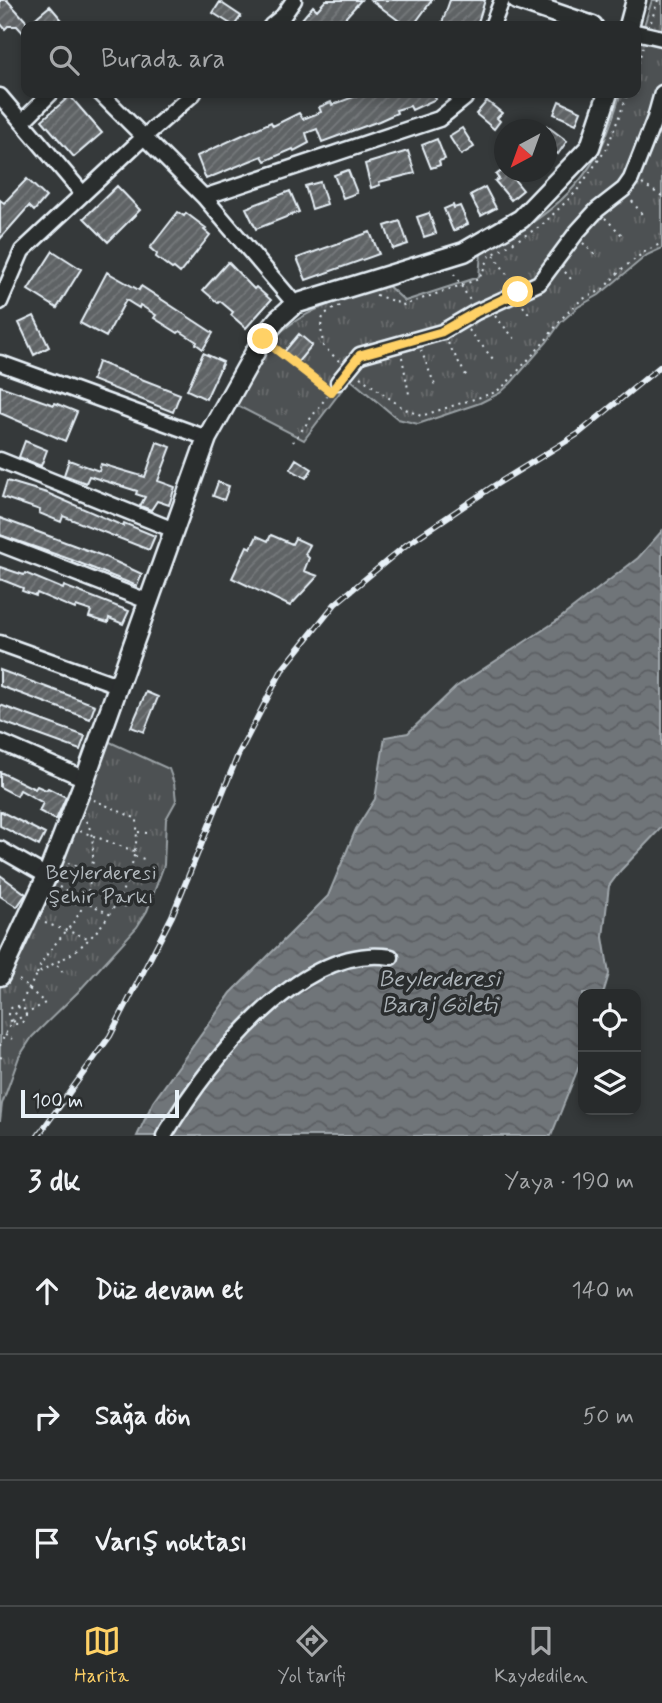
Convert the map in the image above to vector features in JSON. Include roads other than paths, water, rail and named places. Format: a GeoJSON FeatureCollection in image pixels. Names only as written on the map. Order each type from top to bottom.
{"type":"FeatureCollection","features":[{"type":"Feature","properties":{"kind":"main road"},"geometry":{"type":"LineString","coordinates":[[517,0],[578,21]]}},
{"type":"Feature","properties":{"kind":"main road"},"geometry":{"type":"LineString","coordinates":[[630,21],[636,0]]}},
{"type":"Feature","properties":{"kind":"main road"},"geometry":{"type":"LineString","coordinates":[[6,972],[53,881],[85,779],[207,438],[263,339],[278,319],[295,304],[464,251],[521,219],[590,147],[606,98]]}},
{"type":"Feature","properties":{"kind":"street"},"geometry":{"type":"LineString","coordinates":[[277,21],[294,0]]}},
{"type":"Feature","properties":{"kind":"street"},"geometry":{"type":"LineString","coordinates":[[494,21],[502,0]]}},
{"type":"Feature","properties":{"kind":"street"},"geometry":{"type":"LineString","coordinates":[[641,34],[662,38]]}},
{"type":"Feature","properties":{"kind":"street"},"geometry":{"type":"LineString","coordinates":[[338,382],[360,355],[441,332],[482,309],[539,283],[574,235],[629,182],[655,118],[662,93]]}},
{"type":"Feature","properties":{"kind":"street"},"geometry":{"type":"LineString","coordinates":[[0,96],[83,194]]}},
{"type":"Feature","properties":{"kind":"street"},"geometry":{"type":"LineString","coordinates":[[22,122],[46,98]]}},
{"type":"Feature","properties":{"kind":"street"},"geometry":{"type":"LineString","coordinates":[[105,98],[165,155],[204,197],[295,304]]}},
{"type":"Feature","properties":{"kind":"street"},"geometry":{"type":"LineString","coordinates":[[0,302],[22,251],[188,98]]}},
{"type":"Feature","properties":{"kind":"street"},"geometry":{"type":"LineString","coordinates":[[204,197],[439,119],[465,98]]}},
{"type":"Feature","properties":{"kind":"street"},"geometry":{"type":"LineString","coordinates":[[0,363],[207,438]]}},
{"type":"Feature","properties":{"kind":"street"},"geometry":{"type":"LineString","coordinates":[[0,460],[174,530]]}},
{"type":"Feature","properties":{"kind":"street"},"geometry":{"type":"LineString","coordinates":[[0,544],[149,602]]}},
{"type":"Feature","properties":{"kind":"street"},"geometry":{"type":"LineString","coordinates":[[0,643],[120,686]]}},
{"type":"Feature","properties":{"kind":"street"},"geometry":{"type":"LineString","coordinates":[[0,743],[85,779]]}},
{"type":"Feature","properties":{"kind":"street"},"geometry":{"type":"LineString","coordinates":[[0,849],[53,881]]}},
{"type":"Feature","properties":{"kind":"street"},"geometry":{"type":"LineString","coordinates":[[164,1136],[207,1073],[256,1015],[283,993],[331,963],[379,955],[391,957]]}},
{"type":"Feature","properties":{"kind":"water","name":"Beylerderesi Baraj Göleti"},"geometry":{"type":"Polygon","coordinates":[[[662,531],[662,827],[609,886],[603,937],[609,974],[604,989],[578,989],[578,1068],[551,1136],[137,1136],[153,1102],[231,993],[328,896],[356,829],[375,799],[385,737],[408,733],[456,687],[555,622],[638,558],[662,531]]]}},
{"type":"Feature","properties":{"kind":"railway"},"geometry":{"type":"LineString","coordinates":[[38,1136],[110,1036],[172,916],[238,755],[282,670],[335,604],[406,545],[492,487],[578,434],[662,365]]}},
{"type":"Feature","properties":{"kind":"park label","name":"Beylerderesi Şehir Parkı"},"geometry":{"type":"Point","coordinates":[101,884]}}]}
